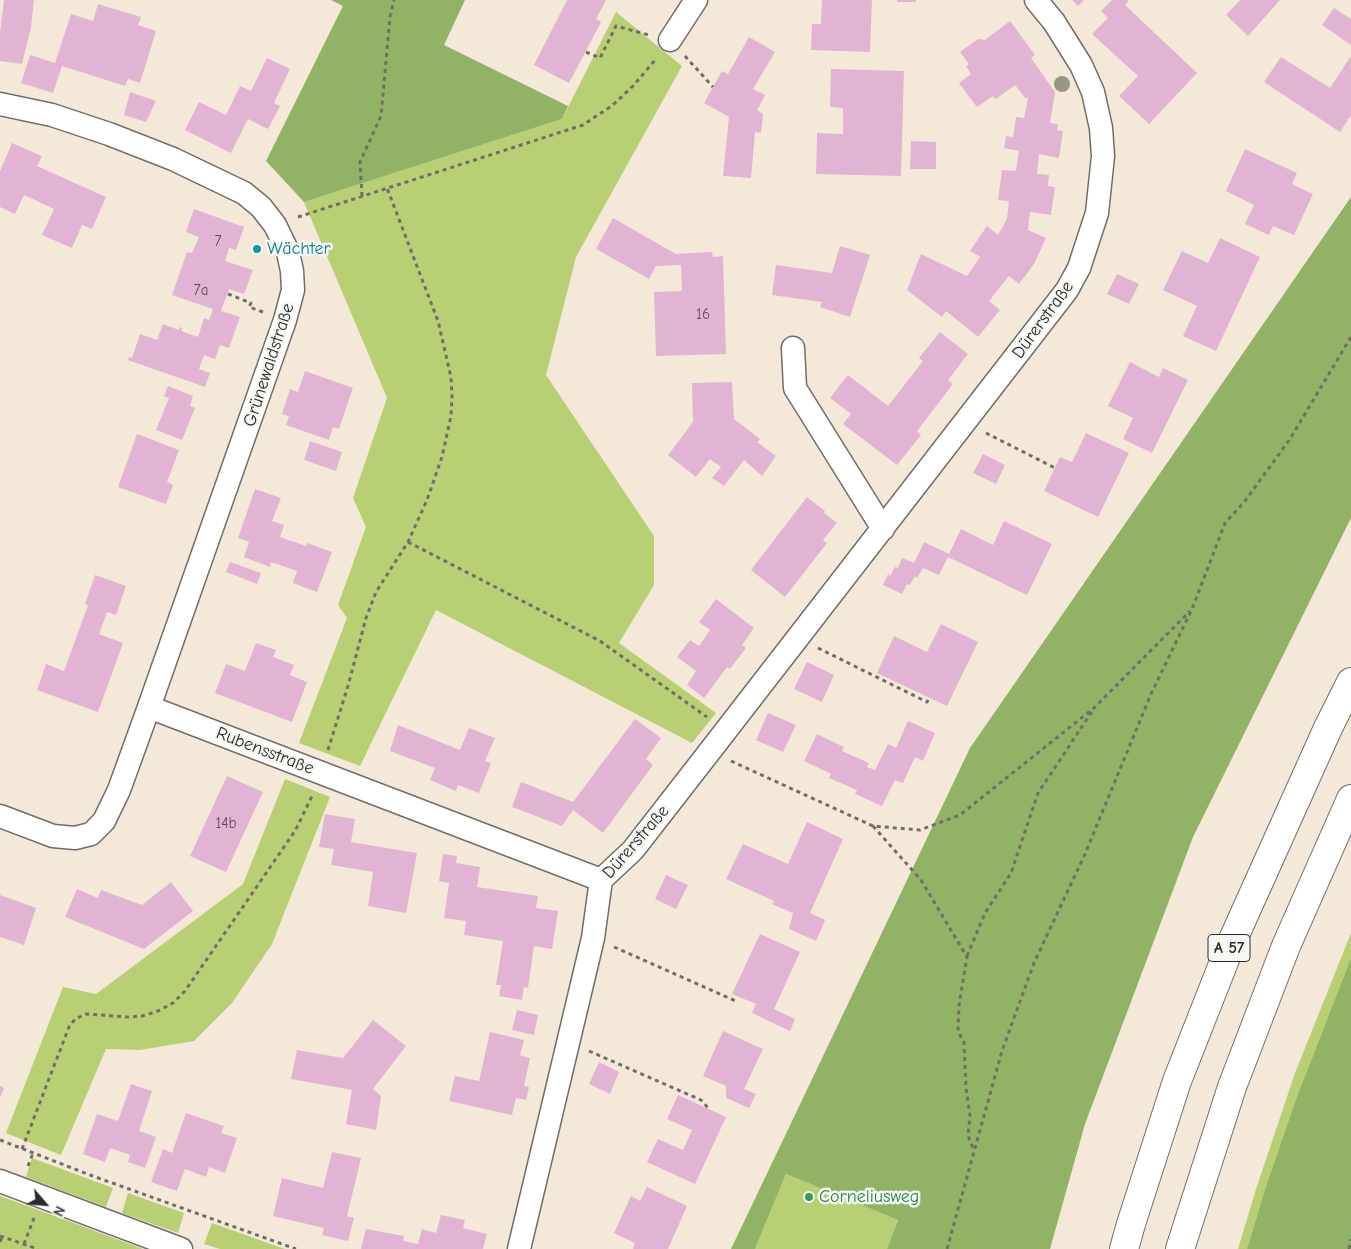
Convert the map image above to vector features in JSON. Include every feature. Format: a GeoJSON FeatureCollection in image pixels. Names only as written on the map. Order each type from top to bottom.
{"type":"FeatureCollection","features":[{"type":"Feature","properties":{"kind":"highway","name":"A 57"},"geometry":{"type":"LineString","coordinates":[[1124,1249],[1178,1081],[1231,944],[1328,728],[1351,682]]}},
{"type":"Feature","properties":{"kind":"highway"},"geometry":{"type":"LineString","coordinates":[[1180,1249],[1232,1087],[1265,998],[1351,799]]}},
{"type":"Feature","properties":{"kind":"street"},"geometry":{"type":"LineString","coordinates":[[670,40],[696,0]]}},
{"type":"Feature","properties":{"kind":"street","name":"Dürerstraße"},"geometry":{"type":"LineString","coordinates":[[520,1249],[593,938],[601,880],[633,850],[726,731],[1067,290],[1079,268],[1098,213],[1103,156],[1101,128],[1093,92],[1081,65],[1054,22],[1036,0]]}},
{"type":"Feature","properties":{"kind":"street","name":"Grünewaldstraße"},"geometry":{"type":"LineString","coordinates":[[0,104],[52,116],[109,134],[173,160],[244,193],[261,207],[274,225],[288,252],[293,290],[285,320],[149,707]]}},
{"type":"Feature","properties":{"kind":"street"},"geometry":{"type":"LineString","coordinates":[[793,348],[795,388],[883,529]]}},
{"type":"Feature","properties":{"kind":"street"},"geometry":{"type":"LineString","coordinates":[[0,816],[53,836],[75,838],[91,834],[104,822],[120,790],[149,707]]}},
{"type":"Feature","properties":{"kind":"street","name":"Rubensstraße"},"geometry":{"type":"LineString","coordinates":[[149,707],[601,880]]}},
{"type":"Feature","properties":{"kind":"street"},"geometry":{"type":"LineString","coordinates":[[0,1181],[181,1249]]}},
{"type":"Feature","properties":{"kind":"path"},"geometry":{"type":"LineString","coordinates":[[362,196],[360,162],[381,116],[390,17],[394,0]]}},
{"type":"Feature","properties":{"kind":"path"},"geometry":{"type":"LineString","coordinates":[[586,52],[600,58],[616,26],[670,40],[713,87]]}},
{"type":"Feature","properties":{"kind":"path"},"geometry":{"type":"LineString","coordinates":[[274,225],[583,125],[613,104],[633,86],[670,40]]}},
{"type":"Feature","properties":{"kind":"path"},"geometry":{"type":"LineString","coordinates":[[22,1149],[69,1027],[75,1019],[86,1014],[142,1016],[173,1004],[185,991],[296,831],[310,803],[321,772],[348,686],[366,618],[376,592],[408,542],[427,500],[442,457],[451,416],[452,387],[438,322],[387,188]]}},
{"type":"Feature","properties":{"kind":"path"},"geometry":{"type":"LineString","coordinates":[[228,294],[251,303],[249,307],[285,320]]}},
{"type":"Feature","properties":{"kind":"path"},"geometry":{"type":"LineString","coordinates":[[947,1249],[1002,1051],[1034,963],[1085,854],[1151,694],[1192,609],[1225,523],[1245,501],[1290,439],[1351,337]]}},
{"type":"Feature","properties":{"kind":"path"},"geometry":{"type":"LineString","coordinates":[[965,423],[1055,468]]}},
{"type":"Feature","properties":{"kind":"path"},"geometry":{"type":"LineString","coordinates":[[408,542],[600,641],[726,731]]}},
{"type":"Feature","properties":{"kind":"path"},"geometry":{"type":"LineString","coordinates":[[710,751],[873,826],[920,830],[960,815],[1095,707],[1192,609]]}},
{"type":"Feature","properties":{"kind":"path"},"geometry":{"type":"LineString","coordinates":[[798,638],[927,702],[929,698]]}},
{"type":"Feature","properties":{"kind":"path"},"geometry":{"type":"LineString","coordinates":[[973,1150],[968,1136],[970,1116],[966,1088],[964,1043],[958,1031],[959,1005],[967,957],[985,913],[1011,873],[1038,793],[1095,707]]}},
{"type":"Feature","properties":{"kind":"path"},"geometry":{"type":"LineString","coordinates":[[873,826],[921,880],[967,957]]}},
{"type":"Feature","properties":{"kind":"path"},"geometry":{"type":"LineString","coordinates":[[593,938],[738,1002]]}},
{"type":"Feature","properties":{"kind":"path"},"geometry":{"type":"LineString","coordinates":[[568,1042],[701,1100],[709,1109]]}},
{"type":"Feature","properties":{"kind":"path"},"geometry":{"type":"LineString","coordinates":[[0,1140],[90,1175],[296,1249]]}},
{"type":"Feature","properties":{"kind":"path"},"geometry":{"type":"LineString","coordinates":[[0,1242],[1,1236],[38,1249]]}},
{"type":"Feature","properties":{"kind":"path"},"geometry":{"type":"LineString","coordinates":[[1349,1249],[1351,1239]]}},
{"type":"Feature","properties":{"kind":"green space"},"geometry":{"type":"Polygon","coordinates":[[[331,0],[465,0],[444,45],[568,106],[562,119],[304,202],[266,161],[343,6],[331,0]]]}},
{"type":"Feature","properties":{"kind":"green space"},"geometry":{"type":"Polygon","coordinates":[[[616,12],[682,66],[576,257],[546,375],[654,536],[654,585],[619,643],[716,713],[692,743],[436,610],[360,766],[299,743],[347,618],[338,605],[366,527],[353,498],[387,398],[304,202],[562,119],[616,12]]]}},
{"type":"Feature","properties":{"kind":"green space"},"geometry":{"type":"Polygon","coordinates":[[[1351,197],[1351,518],[1193,837],[1085,1124],[1050,1249],[887,1249],[898,1220],[786,1174],[755,1249],[731,1249],[970,748],[1351,197]]]}},
{"type":"Feature","properties":{"kind":"green space"},"geometry":{"type":"Polygon","coordinates":[[[285,779],[330,797],[272,944],[232,1003],[194,1041],[140,1050],[106,1049],[61,1155],[6,1133],[63,987],[96,994],[243,884],[285,779]]]}},
{"type":"Feature","properties":{"kind":"green space"},"geometry":{"type":"Polygon","coordinates":[[[1351,933],[1351,958],[1296,1099],[1266,1186],[1247,1249],[1238,1249],[1295,1073],[1351,933]]]}},
{"type":"Feature","properties":{"kind":"green space"},"geometry":{"type":"Polygon","coordinates":[[[1351,958],[1351,1249],[1247,1249],[1266,1186],[1296,1099],[1351,958]]]}},
{"type":"Feature","properties":{"kind":"green space"},"geometry":{"type":"Polygon","coordinates":[[[32,1158],[113,1188],[106,1207],[26,1177],[32,1158]]]}},
{"type":"Feature","properties":{"kind":"green space","name":"Corneliusweg"},"geometry":{"type":"Polygon","coordinates":[[[786,1174],[898,1220],[887,1249],[755,1249],[786,1174]]]}},
{"type":"Feature","properties":{"kind":"green space"},"geometry":{"type":"Polygon","coordinates":[[[128,1193],[184,1213],[178,1233],[122,1213],[128,1193]]]}},
{"type":"Feature","properties":{"kind":"green space"},"geometry":{"type":"Polygon","coordinates":[[[0,1196],[71,1222],[143,1249],[0,1249],[0,1196]]]}},
{"type":"Feature","properties":{"kind":"green space"},"geometry":{"type":"Polygon","coordinates":[[[212,1223],[285,1249],[220,1249],[204,1244],[212,1223]]]}},
{"type":"Feature","properties":{"kind":"building"},"geometry":{"type":"Polygon","coordinates":[[[4,0],[34,0],[31,27],[22,64],[0,61],[0,33],[4,0]]]}},
{"type":"Feature","properties":{"kind":"building"},"geometry":{"type":"Polygon","coordinates":[[[567,0],[606,0],[596,19],[601,22],[569,83],[534,65],[567,0]]]}},
{"type":"Feature","properties":{"kind":"building"},"geometry":{"type":"Polygon","coordinates":[[[822,0],[872,0],[870,52],[811,50],[812,24],[821,24],[822,0]]]}},
{"type":"Feature","properties":{"kind":"building"},"geometry":{"type":"Polygon","coordinates":[[[897,0],[916,0],[916,2],[897,2],[897,0]]]}},
{"type":"Feature","properties":{"kind":"building"},"geometry":{"type":"Polygon","coordinates":[[[1072,0],[1084,0],[1078,6],[1072,0]]]}},
{"type":"Feature","properties":{"kind":"building"},"geometry":{"type":"Polygon","coordinates":[[[1112,0],[1129,0],[1125,5],[1197,73],[1149,124],[1119,96],[1138,76],[1092,34],[1108,18],[1101,11],[1112,0]]]}},
{"type":"Feature","properties":{"kind":"building"},"geometry":{"type":"Polygon","coordinates":[[[1240,0],[1280,0],[1248,36],[1226,15],[1240,0]]]}},
{"type":"Feature","properties":{"kind":"building"},"geometry":{"type":"Polygon","coordinates":[[[98,4],[141,17],[138,25],[156,31],[140,83],[128,79],[125,86],[62,66],[53,93],[21,83],[30,55],[55,63],[71,14],[93,21],[98,4]]]}},
{"type":"Feature","properties":{"kind":"building"},"geometry":{"type":"Polygon","coordinates":[[[1334,8],[1351,19],[1351,45],[1322,25],[1334,8]]]}},
{"type":"Feature","properties":{"kind":"building"},"geometry":{"type":"Polygon","coordinates":[[[1010,21],[1035,55],[1031,58],[1055,92],[1050,123],[1058,124],[1057,130],[1063,131],[1059,158],[1039,154],[1037,174],[1049,175],[1048,186],[1055,187],[1051,215],[1030,212],[1028,230],[1046,238],[1034,264],[1019,284],[1009,276],[989,301],[1000,310],[978,337],[946,311],[942,317],[907,290],[921,254],[967,276],[980,257],[970,251],[987,226],[998,235],[1007,219],[1009,201],[998,200],[1002,170],[1016,171],[1019,151],[1004,148],[1006,136],[1013,137],[1016,117],[1024,118],[1028,98],[1025,98],[1015,85],[996,99],[993,96],[977,107],[959,83],[971,74],[966,66],[969,64],[960,52],[978,39],[985,40],[1010,21]]]}},
{"type":"Feature","properties":{"kind":"building"},"geometry":{"type":"Polygon","coordinates":[[[749,37],[775,52],[753,89],[765,95],[757,110],[763,114],[761,133],[755,132],[751,178],[723,176],[729,117],[704,103],[722,71],[728,74],[749,37]]]}},
{"type":"Feature","properties":{"kind":"building"},"geometry":{"type":"Polygon","coordinates":[[[1351,56],[1351,115],[1340,132],[1264,82],[1281,57],[1330,88],[1351,56]]]}},
{"type":"Feature","properties":{"kind":"building"},"geometry":{"type":"Polygon","coordinates":[[[267,58],[290,69],[274,103],[280,106],[268,129],[248,119],[231,153],[185,130],[199,102],[226,115],[240,86],[251,91],[267,58]]]}},
{"type":"Feature","properties":{"kind":"building"},"geometry":{"type":"Polygon","coordinates":[[[831,69],[904,71],[901,176],[816,174],[817,133],[843,134],[843,108],[830,107],[831,69]]]}},
{"type":"Feature","properties":{"kind":"building"},"geometry":{"type":"Polygon","coordinates":[[[130,92],[156,101],[146,122],[124,115],[130,92]]]}},
{"type":"Feature","properties":{"kind":"building"},"geometry":{"type":"Polygon","coordinates":[[[911,141],[936,142],[936,169],[910,169],[911,141]]]}},
{"type":"Feature","properties":{"kind":"building"},"geometry":{"type":"Polygon","coordinates":[[[12,143],[42,156],[37,166],[106,197],[92,229],[82,225],[72,248],[42,235],[54,209],[24,195],[15,214],[0,207],[0,171],[12,143]]]}},
{"type":"Feature","properties":{"kind":"building"},"geometry":{"type":"Polygon","coordinates":[[[1245,149],[1297,173],[1292,184],[1313,194],[1294,235],[1273,226],[1269,235],[1245,224],[1254,205],[1226,191],[1245,149]]]}},
{"type":"Feature","properties":{"kind":"building"},"geometry":{"type":"Polygon","coordinates":[[[194,209],[244,227],[236,250],[229,248],[225,261],[253,270],[244,294],[229,289],[221,311],[240,317],[229,348],[220,345],[215,359],[204,355],[199,369],[210,373],[205,387],[128,360],[129,357],[132,358],[140,334],[157,340],[163,324],[179,330],[180,327],[182,328],[181,331],[198,337],[204,318],[209,320],[213,309],[172,295],[187,252],[192,253],[199,237],[186,232],[194,209]]]}},
{"type":"Feature","properties":{"kind":"building"},"geometry":{"type":"Polygon","coordinates":[[[613,218],[676,254],[712,252],[713,257],[723,256],[726,354],[656,356],[654,292],[682,291],[681,265],[656,266],[649,279],[596,249],[613,218]]]}},
{"type":"Feature","properties":{"kind":"building"},"geometry":{"type":"Polygon","coordinates":[[[1220,238],[1260,257],[1216,351],[1183,336],[1197,306],[1163,290],[1182,251],[1208,263],[1220,238]]]}},
{"type":"Feature","properties":{"kind":"building"},"geometry":{"type":"Polygon","coordinates":[[[840,246],[870,255],[850,317],[820,307],[822,302],[772,295],[776,265],[832,273],[840,246]]]}},
{"type":"Feature","properties":{"kind":"building"},"geometry":{"type":"Polygon","coordinates":[[[1117,274],[1139,284],[1129,304],[1107,294],[1117,274]]]}},
{"type":"Feature","properties":{"kind":"building"},"geometry":{"type":"Polygon","coordinates":[[[940,332],[968,354],[948,380],[953,384],[917,431],[921,435],[897,465],[843,424],[851,414],[830,398],[848,375],[888,406],[923,361],[919,358],[940,332]]]}},
{"type":"Feature","properties":{"kind":"building"},"geometry":{"type":"Polygon","coordinates":[[[1130,362],[1159,377],[1163,368],[1188,380],[1152,453],[1123,439],[1133,418],[1108,406],[1130,362]]]}},
{"type":"Feature","properties":{"kind":"building"},"geometry":{"type":"Polygon","coordinates":[[[305,371],[353,388],[339,429],[333,427],[329,440],[286,425],[289,416],[282,414],[290,389],[298,392],[305,371]]]}},
{"type":"Feature","properties":{"kind":"building"},"geometry":{"type":"Polygon","coordinates":[[[732,382],[734,419],[760,439],[757,442],[776,456],[762,476],[744,460],[724,486],[712,478],[721,467],[710,459],[696,477],[668,455],[693,422],[692,383],[732,382]]]}},
{"type":"Feature","properties":{"kind":"building"},"geometry":{"type":"Polygon","coordinates":[[[168,386],[193,396],[190,406],[195,408],[182,440],[156,430],[169,398],[164,396],[168,386]]]}},
{"type":"Feature","properties":{"kind":"building"},"geometry":{"type":"Polygon","coordinates":[[[1086,433],[1129,453],[1098,517],[1044,491],[1060,457],[1072,462],[1086,433]]]}},
{"type":"Feature","properties":{"kind":"building"},"geometry":{"type":"Polygon","coordinates":[[[137,434],[179,450],[167,482],[173,485],[166,504],[118,487],[137,434]]]}},
{"type":"Feature","properties":{"kind":"building"},"geometry":{"type":"Polygon","coordinates":[[[310,441],[342,452],[336,471],[304,460],[310,441]]]}},
{"type":"Feature","properties":{"kind":"building"},"geometry":{"type":"Polygon","coordinates":[[[983,454],[1005,465],[996,484],[973,473],[983,454]]]}},
{"type":"Feature","properties":{"kind":"building"},"geometry":{"type":"Polygon","coordinates":[[[255,489],[281,498],[272,521],[284,525],[280,537],[306,546],[307,543],[332,552],[317,592],[293,583],[297,571],[271,562],[270,567],[244,557],[249,542],[238,538],[255,489]]]}},
{"type":"Feature","properties":{"kind":"building"},"geometry":{"type":"Polygon","coordinates":[[[807,497],[837,523],[823,540],[827,543],[785,597],[751,570],[807,497]]]}},
{"type":"Feature","properties":{"kind":"building"},"geometry":{"type":"Polygon","coordinates":[[[1004,521],[1052,544],[1027,595],[948,557],[939,575],[923,568],[910,585],[907,584],[902,594],[883,585],[888,574],[890,576],[895,567],[898,568],[902,558],[914,563],[924,542],[949,554],[961,529],[993,545],[1004,521]]]}},
{"type":"Feature","properties":{"kind":"building"},"geometry":{"type":"Polygon","coordinates":[[[230,562],[261,573],[257,584],[226,572],[230,562]]]}},
{"type":"Feature","properties":{"kind":"building"},"geometry":{"type":"Polygon","coordinates":[[[95,575],[126,586],[116,615],[107,612],[99,634],[123,643],[98,712],[37,690],[46,664],[64,671],[88,605],[85,604],[95,575]]]}},
{"type":"Feature","properties":{"kind":"building"},"geometry":{"type":"Polygon","coordinates":[[[716,599],[754,628],[742,645],[746,648],[730,669],[727,667],[704,698],[687,685],[696,671],[677,657],[690,640],[699,646],[710,630],[699,622],[716,599]]]}},
{"type":"Feature","properties":{"kind":"building"},"geometry":{"type":"Polygon","coordinates":[[[941,624],[978,642],[947,706],[877,673],[894,636],[927,652],[941,624]]]}},
{"type":"Feature","properties":{"kind":"building"},"geometry":{"type":"Polygon","coordinates":[[[256,643],[276,650],[273,657],[294,665],[290,675],[307,682],[292,722],[215,693],[226,664],[245,671],[256,643]]]}},
{"type":"Feature","properties":{"kind":"building"},"geometry":{"type":"Polygon","coordinates":[[[807,662],[834,675],[822,702],[794,689],[807,662]]]}},
{"type":"Feature","properties":{"kind":"building"},"geometry":{"type":"Polygon","coordinates":[[[768,713],[796,725],[783,752],[756,740],[768,713]]]}},
{"type":"Feature","properties":{"kind":"building"},"geometry":{"type":"Polygon","coordinates":[[[635,719],[661,738],[646,759],[653,765],[603,833],[573,810],[562,826],[512,807],[521,782],[573,802],[635,719]]]}},
{"type":"Feature","properties":{"kind":"building"},"geometry":{"type":"Polygon","coordinates":[[[908,721],[935,733],[923,761],[915,757],[903,783],[895,780],[882,806],[855,794],[857,790],[829,778],[831,774],[804,761],[817,734],[844,747],[842,751],[869,763],[867,767],[875,770],[888,744],[896,748],[908,721]]]}},
{"type":"Feature","properties":{"kind":"building"},"geometry":{"type":"Polygon","coordinates":[[[398,725],[460,750],[469,728],[495,738],[485,761],[491,763],[479,793],[458,785],[456,791],[430,780],[435,768],[390,751],[398,725]]]}},
{"type":"Feature","properties":{"kind":"building"},"geometry":{"type":"Polygon","coordinates":[[[227,776],[263,792],[226,872],[190,856],[227,776]]]}},
{"type":"Feature","properties":{"kind":"building"},"geometry":{"type":"Polygon","coordinates":[[[325,814],[355,819],[351,842],[417,853],[406,913],[368,906],[373,872],[331,865],[334,849],[319,847],[325,814]]]}},
{"type":"Feature","properties":{"kind":"building"},"geometry":{"type":"Polygon","coordinates":[[[807,822],[843,839],[810,913],[825,920],[816,941],[789,929],[793,913],[772,904],[774,901],[726,879],[743,844],[788,864],[807,822]]]}},
{"type":"Feature","properties":{"kind":"building"},"geometry":{"type":"Polygon","coordinates":[[[443,854],[457,856],[456,863],[480,867],[477,887],[538,896],[536,908],[558,911],[552,949],[534,946],[528,988],[524,987],[522,1000],[499,996],[501,985],[496,985],[503,941],[464,935],[466,921],[444,918],[449,883],[439,881],[443,854]]]}},
{"type":"Feature","properties":{"kind":"building"},"geometry":{"type":"Polygon","coordinates":[[[666,875],[688,885],[676,909],[655,899],[666,875]]]}},
{"type":"Feature","properties":{"kind":"building"},"geometry":{"type":"Polygon","coordinates":[[[171,882],[193,911],[144,949],[65,917],[77,889],[98,898],[101,890],[142,905],[171,882]]]}},
{"type":"Feature","properties":{"kind":"building"},"geometry":{"type":"Polygon","coordinates":[[[0,895],[36,908],[24,945],[0,937],[0,895]]]}},
{"type":"Feature","properties":{"kind":"building"},"geometry":{"type":"Polygon","coordinates":[[[760,934],[800,952],[774,1009],[795,1019],[790,1031],[752,1013],[756,1004],[732,994],[760,934]]]}},
{"type":"Feature","properties":{"kind":"building"},"geometry":{"type":"Polygon","coordinates":[[[517,1010],[538,1015],[534,1035],[512,1030],[517,1010]]]}},
{"type":"Feature","properties":{"kind":"building"},"geometry":{"type":"Polygon","coordinates":[[[373,1020],[406,1046],[373,1089],[381,1096],[376,1130],[346,1124],[352,1090],[291,1079],[297,1050],[343,1058],[373,1020]]]}},
{"type":"Feature","properties":{"kind":"building"},"geometry":{"type":"Polygon","coordinates":[[[723,1031],[763,1049],[744,1089],[756,1094],[749,1108],[726,1098],[726,1086],[703,1076],[723,1031]]]}},
{"type":"Feature","properties":{"kind":"building"},"geometry":{"type":"Polygon","coordinates":[[[490,1032],[524,1040],[520,1055],[530,1058],[524,1086],[529,1087],[526,1100],[516,1098],[512,1115],[449,1101],[455,1076],[479,1081],[490,1032]]]}},
{"type":"Feature","properties":{"kind":"building"},"geometry":{"type":"Polygon","coordinates":[[[599,1062],[619,1072],[610,1094],[589,1084],[599,1062]]]}},
{"type":"Feature","properties":{"kind":"building"},"geometry":{"type":"Polygon","coordinates":[[[131,1084],[152,1091],[139,1131],[156,1137],[145,1168],[128,1162],[130,1155],[110,1148],[105,1162],[83,1154],[97,1114],[118,1121],[131,1084]]]}},
{"type":"Feature","properties":{"kind":"building"},"geometry":{"type":"Polygon","coordinates":[[[0,1086],[4,1088],[0,1098],[0,1086]]]}},
{"type":"Feature","properties":{"kind":"building"},"geometry":{"type":"Polygon","coordinates":[[[678,1095],[726,1117],[695,1184],[647,1162],[658,1139],[683,1150],[692,1130],[667,1119],[678,1095]]]}},
{"type":"Feature","properties":{"kind":"building"},"geometry":{"type":"Polygon","coordinates":[[[186,1113],[224,1126],[221,1133],[237,1138],[225,1173],[209,1167],[206,1177],[185,1169],[177,1191],[151,1182],[163,1149],[172,1153],[186,1113]]]}},
{"type":"Feature","properties":{"kind":"building"},"geometry":{"type":"Polygon","coordinates":[[[332,1152],[361,1158],[347,1216],[354,1218],[348,1241],[322,1235],[324,1228],[273,1216],[282,1178],[323,1188],[332,1152]]]}},
{"type":"Feature","properties":{"kind":"building"},"geometry":{"type":"Polygon","coordinates":[[[647,1187],[687,1206],[668,1249],[633,1249],[635,1243],[614,1233],[631,1196],[640,1201],[647,1187]]]}},
{"type":"Feature","properties":{"kind":"building"},"geometry":{"type":"Polygon","coordinates":[[[441,1215],[465,1220],[463,1228],[487,1234],[483,1249],[361,1249],[366,1229],[404,1236],[403,1241],[418,1244],[422,1229],[436,1233],[441,1215]]]}},
{"type":"Feature","properties":{"kind":"place","name":"Wächter"},"geometry":{"type":"Point","coordinates":[257,249]}},
{"type":"Feature","properties":{"kind":"place","name":"Corneliusweg"},"geometry":{"type":"Point","coordinates":[809,1197]}}]}
